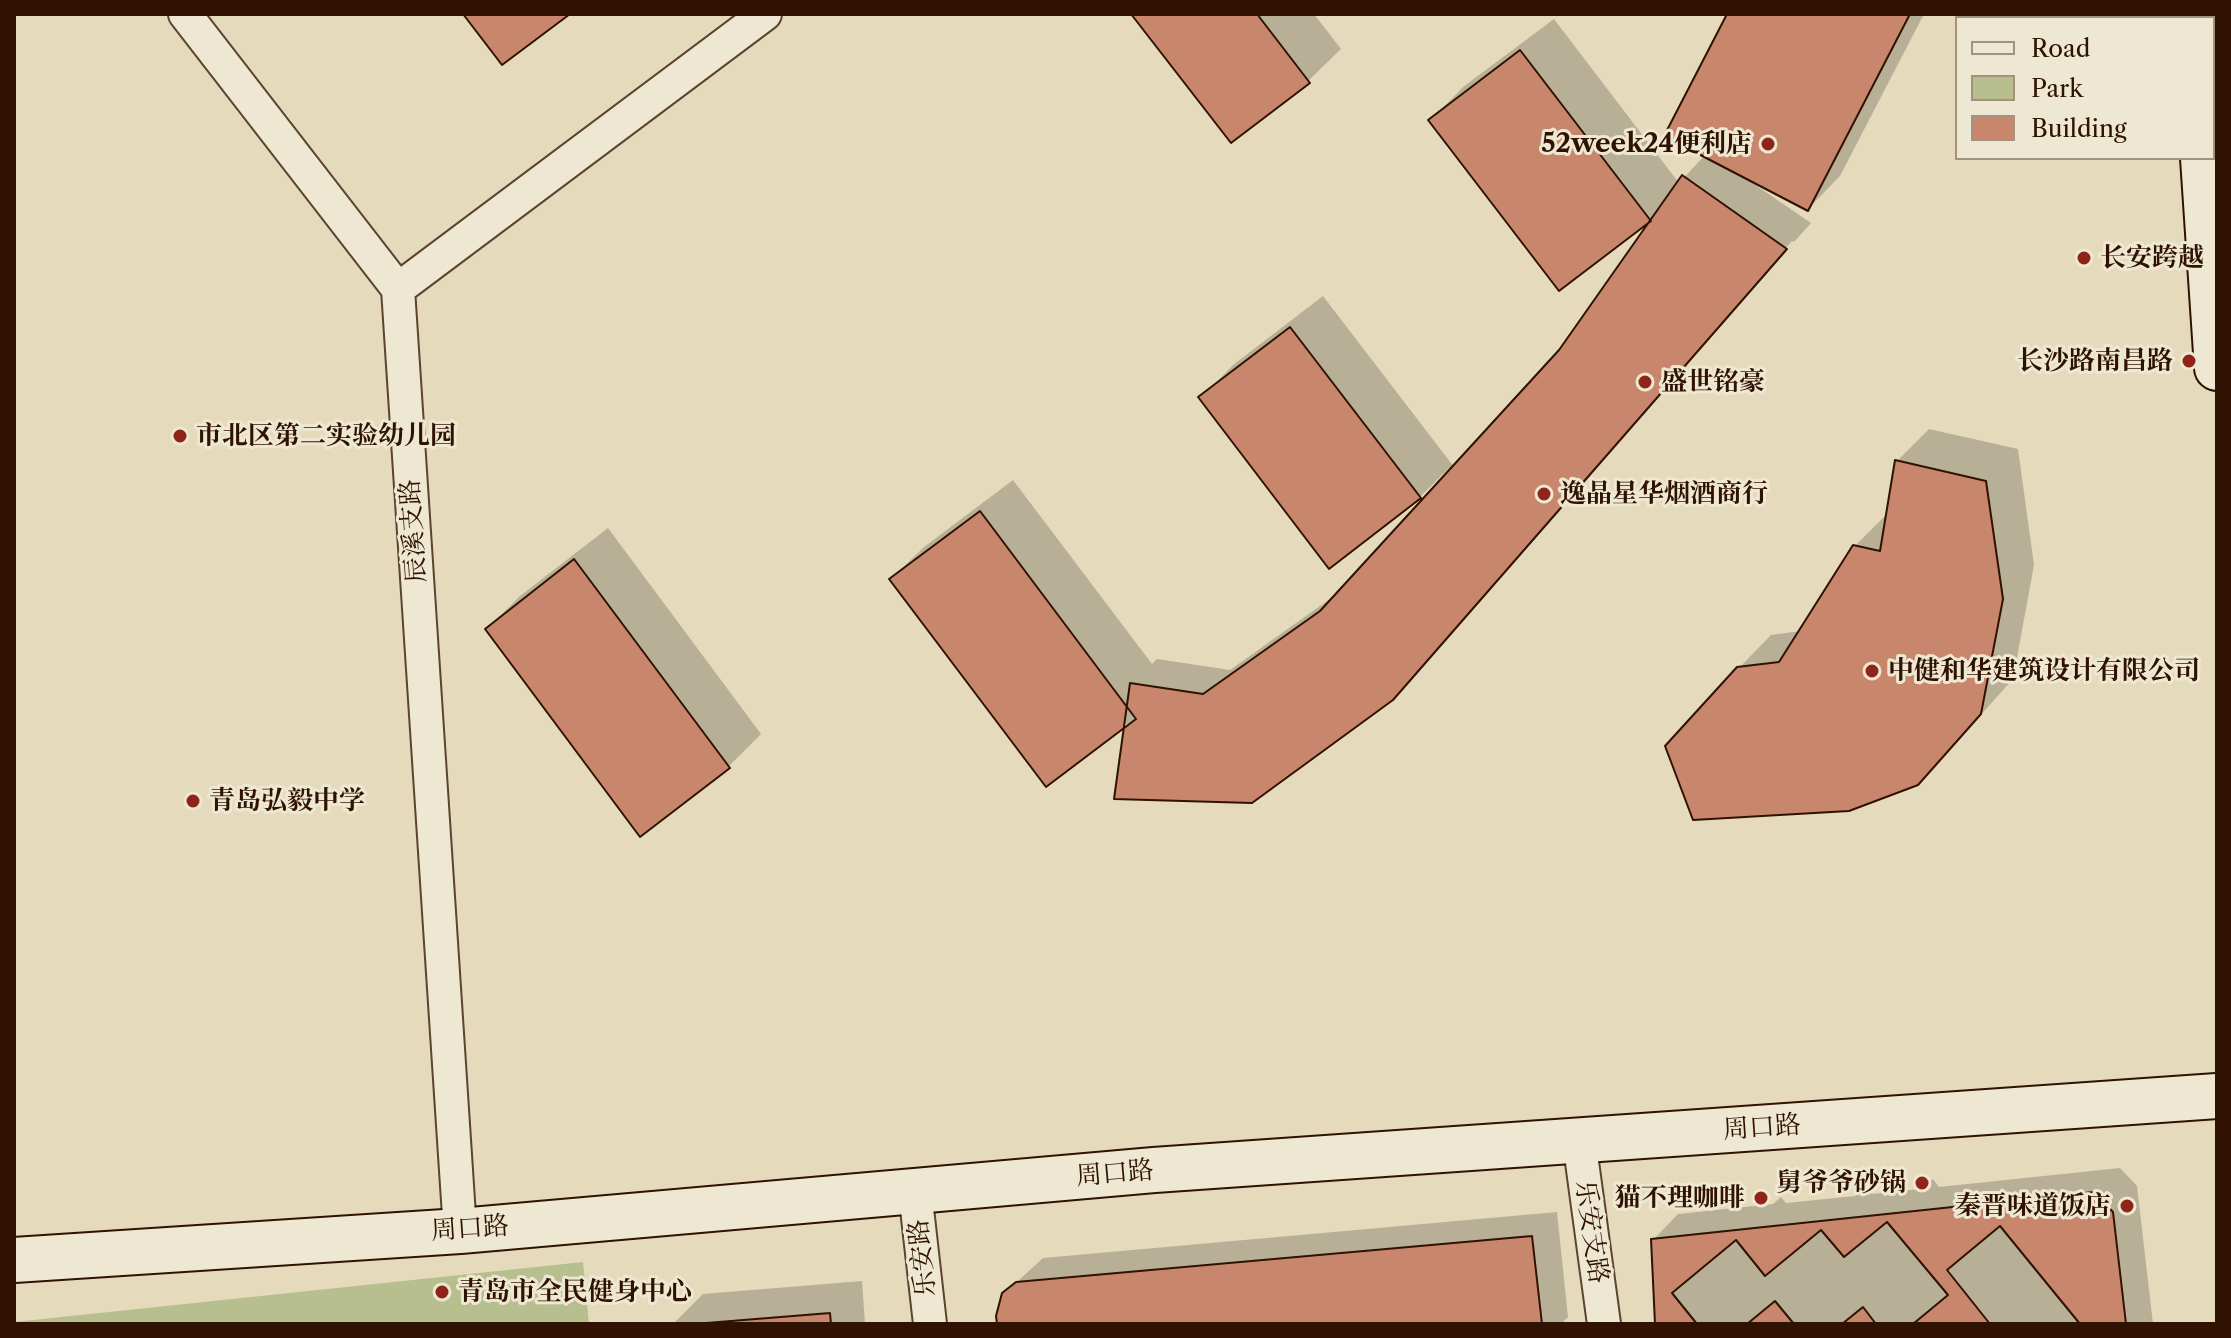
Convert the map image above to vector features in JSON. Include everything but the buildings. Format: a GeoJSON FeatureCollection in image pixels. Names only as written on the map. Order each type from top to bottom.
{"type":"FeatureCollection","features":[{"type":"Feature","properties":{"kind":"main road"},"geometry":{"type":"LineString","coordinates":[[2203,160],[2217,368]]}},
{"type":"Feature","properties":{"kind":"main road","name":"周口路"},"geometry":{"type":"LineString","coordinates":[[14,1260],[460,1231],[1154,1170],[2217,1096]]}},
{"type":"Feature","properties":{"kind":"street"},"geometry":{"type":"LineString","coordinates":[[185,14],[398,289],[765,14]]}},
{"type":"Feature","properties":{"kind":"street","name":"辰溪支路"},"geometry":{"type":"LineString","coordinates":[[398,289],[460,1231]]}},
{"type":"Feature","properties":{"kind":"street","name":"乐安支路"},"geometry":{"type":"LineString","coordinates":[[1579,1140],[1604,1324]]}},
{"type":"Feature","properties":{"kind":"street","name":"乐安路"},"geometry":{"type":"LineString","coordinates":[[915,1191],[930,1324]]}},
{"type":"Feature","properties":{"kind":"green space","name":"青岛市全民健身中心"},"geometry":{"type":"Polygon","coordinates":[[[583,1262],[589,1324],[14,1324],[14,1322],[583,1262]]]}},
{"type":"Feature","properties":{"kind":"place","name":"52week24便利店"},"geometry":{"type":"Point","coordinates":[1768,144]}},
{"type":"Feature","properties":{"kind":"place","name":"长安跨越"},"geometry":{"type":"Point","coordinates":[2084,258]}},
{"type":"Feature","properties":{"kind":"place","name":"长沙路南昌路"},"geometry":{"type":"Point","coordinates":[2189,361]}},
{"type":"Feature","properties":{"kind":"place","name":"盛世铭豪"},"geometry":{"type":"Point","coordinates":[1645,382]}},
{"type":"Feature","properties":{"kind":"place","name":"市北区第二实验幼儿园"},"geometry":{"type":"Point","coordinates":[180,436]}},
{"type":"Feature","properties":{"kind":"place","name":"逸晶星华烟酒商行"},"geometry":{"type":"Point","coordinates":[1544,494]}},
{"type":"Feature","properties":{"kind":"place","name":"中健和华建筑设计有限公司"},"geometry":{"type":"Point","coordinates":[1872,671]}},
{"type":"Feature","properties":{"kind":"place","name":"青岛弘毅中学"},"geometry":{"type":"Point","coordinates":[193,801]}},
{"type":"Feature","properties":{"kind":"place","name":"舅爷爷砂锅"},"geometry":{"type":"Point","coordinates":[1922,1183]}},
{"type":"Feature","properties":{"kind":"place","name":"猫不理咖啡"},"geometry":{"type":"Point","coordinates":[1761,1198]}},
{"type":"Feature","properties":{"kind":"place","name":"秦晋味道饭店"},"geometry":{"type":"Point","coordinates":[2127,1206]}},
{"type":"Feature","properties":{"kind":"place","name":"青岛市全民健身中心"},"geometry":{"type":"Point","coordinates":[442,1292]}}]}
